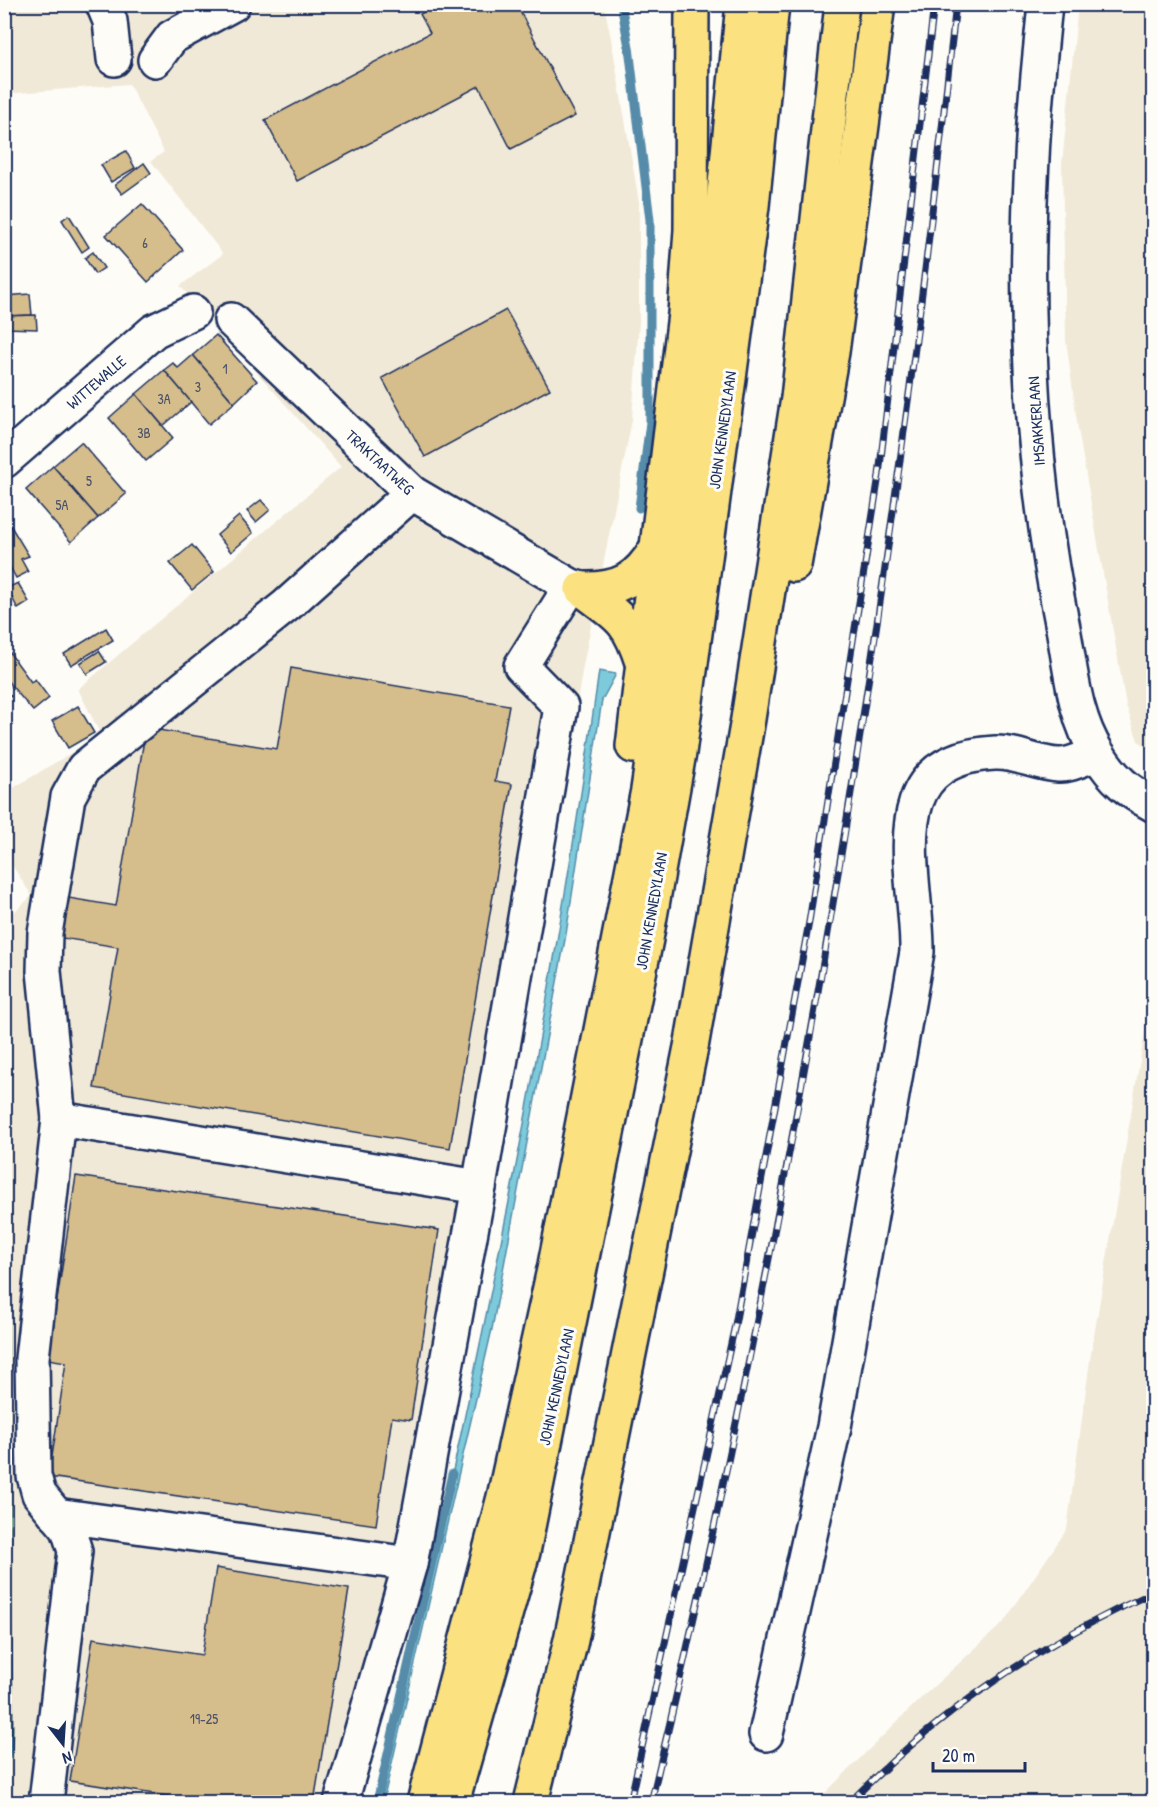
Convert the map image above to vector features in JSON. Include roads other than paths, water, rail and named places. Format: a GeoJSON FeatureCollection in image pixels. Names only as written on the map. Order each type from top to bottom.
{"type":"FeatureCollection","features":[{"type":"Feature","properties":{"kind":"highway"},"geometry":{"type":"LineString","coordinates":[[639,836],[632,801],[631,766],[686,304],[691,230],[692,4]]}},
{"type":"Feature","properties":{"kind":"highway","name":"JOHN KENNEDYLAAN"},"geometry":{"type":"LineString","coordinates":[[424,1803],[504,1497],[557,1253],[639,836],[689,505],[715,284],[743,4]]}},
{"type":"Feature","properties":{"kind":"highway","name":"JOHN KENNEDYLAAN"},"geometry":{"type":"LineString","coordinates":[[452,1803],[523,1552],[650,915],[679,753],[752,206],[772,4]]}},
{"type":"Feature","properties":{"kind":"highway"},"geometry":{"type":"LineString","coordinates":[[531,1803],[571,1640],[692,1042],[748,718],[798,398],[842,4]]}},
{"type":"Feature","properties":{"kind":"highway"},"geometry":{"type":"LineString","coordinates":[[692,1042],[728,913],[814,461],[832,352],[878,4]]}},
{"type":"Feature","properties":{"kind":"highway"},"geometry":{"type":"LineString","coordinates":[[577,588],[604,590],[630,580],[646,566],[656,549]]}},
{"type":"Feature","properties":{"kind":"highway"},"geometry":{"type":"LineString","coordinates":[[577,588],[625,622],[633,635],[642,662]]}},
{"type":"Feature","properties":{"kind":"street"},"geometry":{"type":"LineString","coordinates":[[103,4],[110,21],[114,59]]}},
{"type":"Feature","properties":{"kind":"street"},"geometry":{"type":"LineString","coordinates":[[154,60],[172,37],[233,4]]}},
{"type":"Feature","properties":{"kind":"street","name":"IMSAKKERLAAN"},"geometry":{"type":"LineString","coordinates":[[1045,4],[1031,159],[1030,294],[1035,430],[1055,591],[1080,716],[1097,754],[1124,789],[1154,805]]}},
{"type":"Feature","properties":{"kind":"street","name":"WITTEWALLE"},"geometry":{"type":"LineString","coordinates":[[4,461],[154,331],[193,312]]}},
{"type":"Feature","properties":{"kind":"street","name":"TRAKTAATWEG"},"geometry":{"type":"LineString","coordinates":[[231,320],[412,493],[577,588]]}},
{"type":"Feature","properties":{"kind":"street"},"geometry":{"type":"LineString","coordinates":[[46,1803],[75,1551],[68,1529],[39,1494],[34,1476],[32,1358],[59,1119],[44,971],[45,933],[68,797],[84,768],[287,605],[412,493]]}},
{"type":"Feature","properties":{"kind":"street"},"geometry":{"type":"LineString","coordinates":[[341,1803],[410,1563],[479,1187],[561,707],[521,666],[577,588]]}},
{"type":"Feature","properties":{"kind":"street"},"geometry":{"type":"LineString","coordinates":[[766,1734],[834,1426],[917,952],[918,920],[908,847],[917,795],[935,772],[963,756],[998,753],[1059,766],[1097,754]]}},
{"type":"Feature","properties":{"kind":"street"},"geometry":{"type":"LineString","coordinates":[[59,1119],[479,1187]]}},
{"type":"Feature","properties":{"kind":"street"},"geometry":{"type":"LineString","coordinates":[[56,1515],[410,1563]]}},
{"type":"Feature","properties":{"kind":"water"},"geometry":{"type":"Polygon","coordinates":[[[599,671],[616,674],[602,700],[566,934],[492,1329],[383,1802],[377,1802],[442,1522],[502,1240],[554,956],[599,671]]]}},
{"type":"Feature","properties":{"kind":"waterway"},"geometry":{"type":"LineString","coordinates":[[621,4],[629,47],[650,220],[650,422],[639,508]]}},
{"type":"Feature","properties":{"kind":"waterway"},"geometry":{"type":"LineString","coordinates":[[377,1802],[452,1474]]}},
{"type":"Feature","properties":{"kind":"waterway"},"geometry":{"type":"LineString","coordinates":[[4,1619],[8,1666],[7,1753],[4,1758]]}},
{"type":"Feature","properties":{"kind":"railway"},"geometry":{"type":"LineString","coordinates":[[630,1802],[735,1325],[809,922],[879,475],[934,4]]}},
{"type":"Feature","properties":{"kind":"railway"},"geometry":{"type":"LineString","coordinates":[[651,1802],[750,1357],[793,1133],[832,908],[901,457],[956,4]]}},
{"type":"Feature","properties":{"kind":"railway"},"geometry":{"type":"LineString","coordinates":[[850,1802],[919,1738],[992,1683],[1070,1634],[1154,1592]]}}]}
